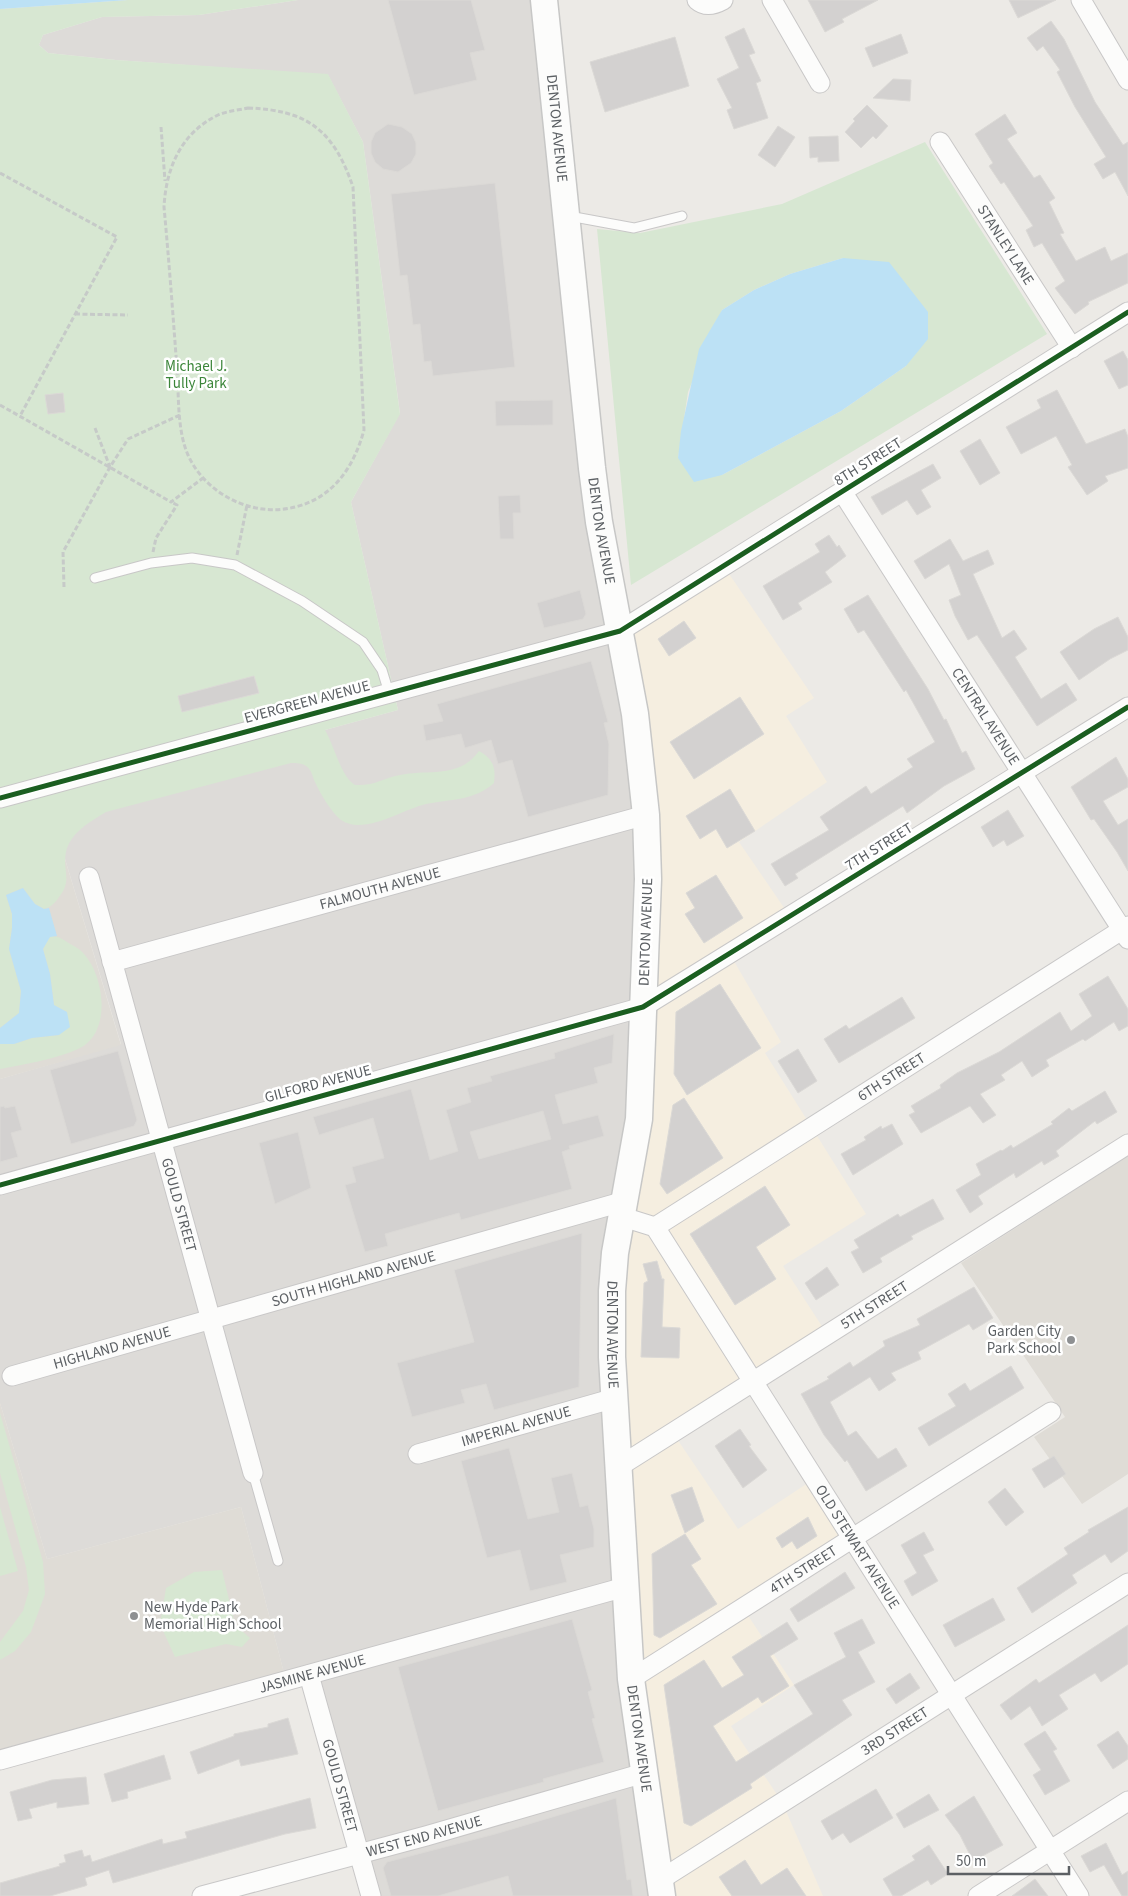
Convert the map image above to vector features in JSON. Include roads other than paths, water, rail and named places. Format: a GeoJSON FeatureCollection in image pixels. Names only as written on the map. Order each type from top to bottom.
{"type":"FeatureCollection","features":[{"type":"Feature","properties":{"kind":"main road","name":"DENTON AVENUE"},"geometry":{"type":"LineString","coordinates":[[544,0],[592,468],[599,522],[635,714],[646,814],[648,879],[639,1119],[615,1253],[612,1291],[612,1356],[620,1466],[631,1679],[661,1888]]}},
{"type":"Feature","properties":{"kind":"street"},"geometry":{"type":"LineString","coordinates":[[697,0],[713,5],[723,0]]}},
{"type":"Feature","properties":{"kind":"street"},"geometry":{"type":"LineString","coordinates":[[772,0],[820,83]]}},
{"type":"Feature","properties":{"kind":"street"},"geometry":{"type":"LineString","coordinates":[[1081,0],[1128,80]]}},
{"type":"Feature","properties":{"kind":"street","name":"STANLEY LANE"},"geometry":{"type":"LineString","coordinates":[[940,142],[1072,348]]}},
{"type":"Feature","properties":{"kind":"street","name":"8TH STREET"},"geometry":{"type":"LineString","coordinates":[[620,631],[843,493],[1128,312]]}},
{"type":"Feature","properties":{"kind":"street","name":"CENTRAL AVENUE"},"geometry":{"type":"LineString","coordinates":[[843,493],[1126,932]]}},
{"type":"Feature","properties":{"kind":"street","name":"EVERGREEN AVENUE"},"geometry":{"type":"LineString","coordinates":[[0,798],[620,631]]}},
{"type":"Feature","properties":{"kind":"street","name":"7TH STREET"},"geometry":{"type":"LineString","coordinates":[[643,1008],[1128,706]]}},
{"type":"Feature","properties":{"kind":"street","name":"FALMOUTH AVENUE"},"geometry":{"type":"LineString","coordinates":[[112,962],[646,814]]}},
{"type":"Feature","properties":{"kind":"street","name":"GOULD STREET"},"geometry":{"type":"LineString","coordinates":[[89,878],[253,1473]]}},
{"type":"Feature","properties":{"kind":"street","name":"6TH STREET"},"geometry":{"type":"LineString","coordinates":[[655,1227],[1126,932]]}},
{"type":"Feature","properties":{"kind":"street","name":"GILFORD AVENUE"},"geometry":{"type":"LineString","coordinates":[[0,1185],[643,1008]]}},
{"type":"Feature","properties":{"kind":"street","name":"5TH STREET"},"geometry":{"type":"LineString","coordinates":[[620,1466],[1128,1144]]}},
{"type":"Feature","properties":{"kind":"street"},"geometry":{"type":"LineString","coordinates":[[624,1209],[655,1227]]}},
{"type":"Feature","properties":{"kind":"street","name":"SOUTH HIGHLAND AVENUE"},"geometry":{"type":"LineString","coordinates":[[211,1319],[495,1238],[624,1209]]}},
{"type":"Feature","properties":{"kind":"street","name":"OLD STEWART AVENUE"},"geometry":{"type":"LineString","coordinates":[[655,1227],[1079,1896]]}},
{"type":"Feature","properties":{"kind":"street","name":"HIGHLAND AVENUE"},"geometry":{"type":"LineString","coordinates":[[12,1376],[211,1319]]}},
{"type":"Feature","properties":{"kind":"street","name":"IMPERIAL AVENUE"},"geometry":{"type":"LineString","coordinates":[[418,1454],[615,1398]]}},
{"type":"Feature","properties":{"kind":"street","name":"4TH STREET"},"geometry":{"type":"LineString","coordinates":[[631,1679],[1051,1412]]}},
{"type":"Feature","properties":{"kind":"street","name":"3RD STREET"},"geometry":{"type":"LineString","coordinates":[[661,1888],[951,1695],[1128,1582]]}},
{"type":"Feature","properties":{"kind":"street","name":"JASMINE AVENUE"},"geometry":{"type":"LineString","coordinates":[[0,1760],[625,1588]]}},
{"type":"Feature","properties":{"kind":"street","name":"GOULD STREET"},"geometry":{"type":"LineString","coordinates":[[309,1675],[371,1896]]}},
{"type":"Feature","properties":{"kind":"street","name":"WEST END AVENUE"},"geometry":{"type":"LineString","coordinates":[[202,1896],[426,1836],[644,1773]]}},
{"type":"Feature","properties":{"kind":"street"},"geometry":{"type":"LineString","coordinates":[[978,1896],[1128,1801]]}},
{"type":"Feature","properties":{"kind":"lane"},"geometry":{"type":"LineString","coordinates":[[566,216],[634,228],[682,216]]}},
{"type":"Feature","properties":{"kind":"lane"},"geometry":{"type":"LineString","coordinates":[[95,578],[150,563],[192,558],[235,565],[302,600],[363,642],[382,670],[389,693]]}},
{"type":"Feature","properties":{"kind":"lane"},"geometry":{"type":"LineString","coordinates":[[253,1473],[278,1561]]}},
{"type":"Feature","properties":{"kind":"water"},"geometry":{"type":"Polygon","coordinates":[[[0,0],[128,0],[0,9],[0,0]]]}},
{"type":"Feature","properties":{"kind":"water"},"geometry":{"type":"Polygon","coordinates":[[[843,258],[889,262],[928,312],[928,339],[906,366],[841,411],[722,475],[694,482],[678,458],[681,431],[699,349],[722,310],[754,290],[790,274],[843,258]]]}},
{"type":"Feature","properties":{"kind":"water"},"geometry":{"type":"Polygon","coordinates":[[[23,888],[35,904],[44,909],[49,908],[57,936],[50,937],[43,949],[50,974],[54,1005],[67,1012],[70,1027],[59,1035],[32,1038],[14,1044],[0,1044],[0,1028],[19,1013],[21,991],[9,949],[12,914],[6,895],[23,888]]]}},
{"type":"Feature","properties":{"kind":"place","name":"Garden City Park School"},"geometry":{"type":"Point","coordinates":[1071,1340]}},
{"type":"Feature","properties":{"kind":"place","name":"New Hyde Park Memorial High School"},"geometry":{"type":"Point","coordinates":[134,1616]}},
{"type":"Feature","properties":{"kind":"park label","name":"Michael J. Tully Park"},"geometry":{"type":"Point","coordinates":[196,374]}}]}
